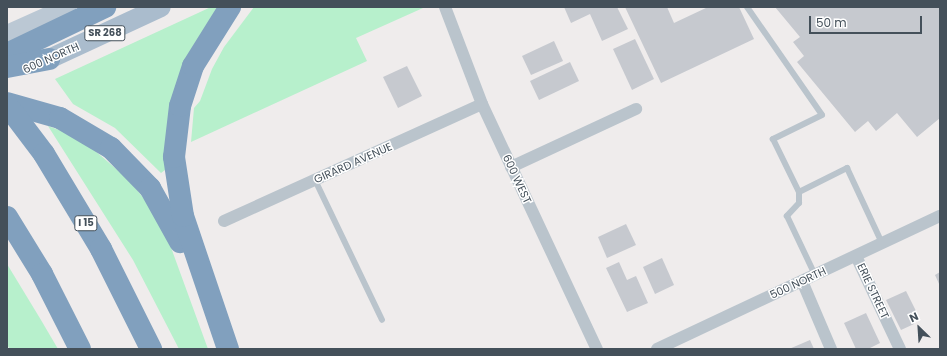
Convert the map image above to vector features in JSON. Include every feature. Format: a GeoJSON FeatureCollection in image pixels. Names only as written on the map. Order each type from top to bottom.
{"type":"FeatureCollection","features":[{"type":"Feature","properties":{"kind":"highway"},"geometry":{"type":"LineString","coordinates":[[12,56],[105,7]]}},
{"type":"Feature","properties":{"kind":"highway"},"geometry":{"type":"LineString","coordinates":[[228,349],[210,299],[180,203],[175,168],[175,138],[180,106],[193,66],[230,7]]}},
{"type":"Feature","properties":{"kind":"highway"},"geometry":{"type":"LineString","coordinates":[[12,56],[50,59]]}},
{"type":"Feature","properties":{"kind":"highway"},"geometry":{"type":"LineString","coordinates":[[7,104],[60,118],[111,148],[141,177],[166,212],[210,299]]}},
{"type":"Feature","properties":{"kind":"highway","name":"I 15"},"geometry":{"type":"LineString","coordinates":[[7,104],[44,154],[101,249],[151,349]]}},
{"type":"Feature","properties":{"kind":"highway"},"geometry":{"type":"LineString","coordinates":[[7,217],[42,274],[80,349]]}},
{"type":"Feature","properties":{"kind":"main road"},"geometry":{"type":"LineString","coordinates":[[12,56],[67,7]]}},
{"type":"Feature","properties":{"kind":"main road","name":"600 NORTH"},"geometry":{"type":"LineString","coordinates":[[50,59],[161,7]]}},
{"type":"Feature","properties":{"kind":"street","name":"600 WEST"},"geometry":{"type":"LineString","coordinates":[[445,7],[482,104],[597,349]]}},
{"type":"Feature","properties":{"kind":"street","name":"GIRARD AVENUE"},"geometry":{"type":"LineString","coordinates":[[224,221],[482,104]]}},
{"type":"Feature","properties":{"kind":"street"},"geometry":{"type":"LineString","coordinates":[[511,166],[636,109]]}},
{"type":"Feature","properties":{"kind":"street","name":"500 NORTH"},"geometry":{"type":"LineString","coordinates":[[657,349],[940,216]]}},
{"type":"Feature","properties":{"kind":"street","name":"ERIE STREET"},"geometry":{"type":"LineString","coordinates":[[856,256],[900,349]]}},
{"type":"Feature","properties":{"kind":"street"},"geometry":{"type":"LineString","coordinates":[[802,281],[831,349]]}},
{"type":"Feature","properties":{"kind":"lane"},"geometry":{"type":"LineString","coordinates":[[747,7],[822,115],[773,139],[799,192],[799,203],[787,216],[815,275]]}},
{"type":"Feature","properties":{"kind":"lane"},"geometry":{"type":"LineString","coordinates":[[799,192],[847,168],[882,243]]}},
{"type":"Feature","properties":{"kind":"lane"},"geometry":{"type":"LineString","coordinates":[[315,180],[382,320]]}},
{"type":"Feature","properties":{"kind":"green space"},"geometry":{"type":"Polygon","coordinates":[[[211,7],[217,8],[192,48],[165,170],[161,173],[115,128],[73,104],[55,79],[211,7]]]}},
{"type":"Feature","properties":{"kind":"green space"},"geometry":{"type":"Polygon","coordinates":[[[254,7],[423,8],[356,38],[367,61],[191,142],[194,108],[200,101],[212,69],[224,47],[254,7]]]}},
{"type":"Feature","properties":{"kind":"green space"},"geometry":{"type":"Polygon","coordinates":[[[48,126],[62,131],[93,149],[129,180],[145,200],[169,242],[208,349],[179,349],[133,260],[48,126]]]}},
{"type":"Feature","properties":{"kind":"green space"},"geometry":{"type":"Polygon","coordinates":[[[7,264],[58,349],[10,349],[7,345],[7,264]]]}},
{"type":"Feature","properties":{"kind":"building"},"geometry":{"type":"Polygon","coordinates":[[[564,7],[617,7],[628,29],[602,41],[590,14],[571,23],[564,7]]]}},
{"type":"Feature","properties":{"kind":"building"},"geometry":{"type":"Polygon","coordinates":[[[625,7],[667,7],[674,23],[708,7],[739,7],[754,39],[661,83],[625,7]]]}},
{"type":"Feature","properties":{"kind":"building"},"geometry":{"type":"Polygon","coordinates":[[[775,7],[940,7],[940,118],[917,137],[897,113],[876,131],[868,121],[855,132],[797,62],[804,56],[793,42],[800,37],[775,7]]]}},
{"type":"Feature","properties":{"kind":"building"},"geometry":{"type":"Polygon","coordinates":[[[635,39],[654,79],[632,90],[613,49],[635,39]]]}},
{"type":"Feature","properties":{"kind":"building"},"geometry":{"type":"Polygon","coordinates":[[[554,41],[563,61],[531,75],[522,56],[554,41]]]}},
{"type":"Feature","properties":{"kind":"building"},"geometry":{"type":"Polygon","coordinates":[[[570,62],[579,81],[539,100],[530,81],[570,62]]]}},
{"type":"Feature","properties":{"kind":"building"},"geometry":{"type":"Polygon","coordinates":[[[407,66],[422,96],[398,108],[383,77],[407,66]]]}},
{"type":"Feature","properties":{"kind":"building"},"geometry":{"type":"Polygon","coordinates":[[[626,224],[636,245],[607,258],[598,237],[626,224]]]}},
{"type":"Feature","properties":{"kind":"building"},"geometry":{"type":"Polygon","coordinates":[[[662,258],[674,285],[655,294],[643,267],[662,258]]]}},
{"type":"Feature","properties":{"kind":"building"},"geometry":{"type":"Polygon","coordinates":[[[619,262],[627,280],[636,276],[648,303],[627,312],[606,268],[619,262]]]}},
{"type":"Feature","properties":{"kind":"building"},"geometry":{"type":"Polygon","coordinates":[[[940,272],[940,286],[935,275],[940,272]]]}},
{"type":"Feature","properties":{"kind":"building"},"geometry":{"type":"Polygon","coordinates":[[[906,291],[918,315],[911,319],[914,324],[901,330],[886,300],[906,291]]]}},
{"type":"Feature","properties":{"kind":"building"},"geometry":{"type":"Polygon","coordinates":[[[866,313],[880,343],[868,349],[856,349],[844,323],[866,313]]]}},
{"type":"Feature","properties":{"kind":"building"},"geometry":{"type":"Polygon","coordinates":[[[810,340],[814,349],[789,349],[810,340]]]}}]}
